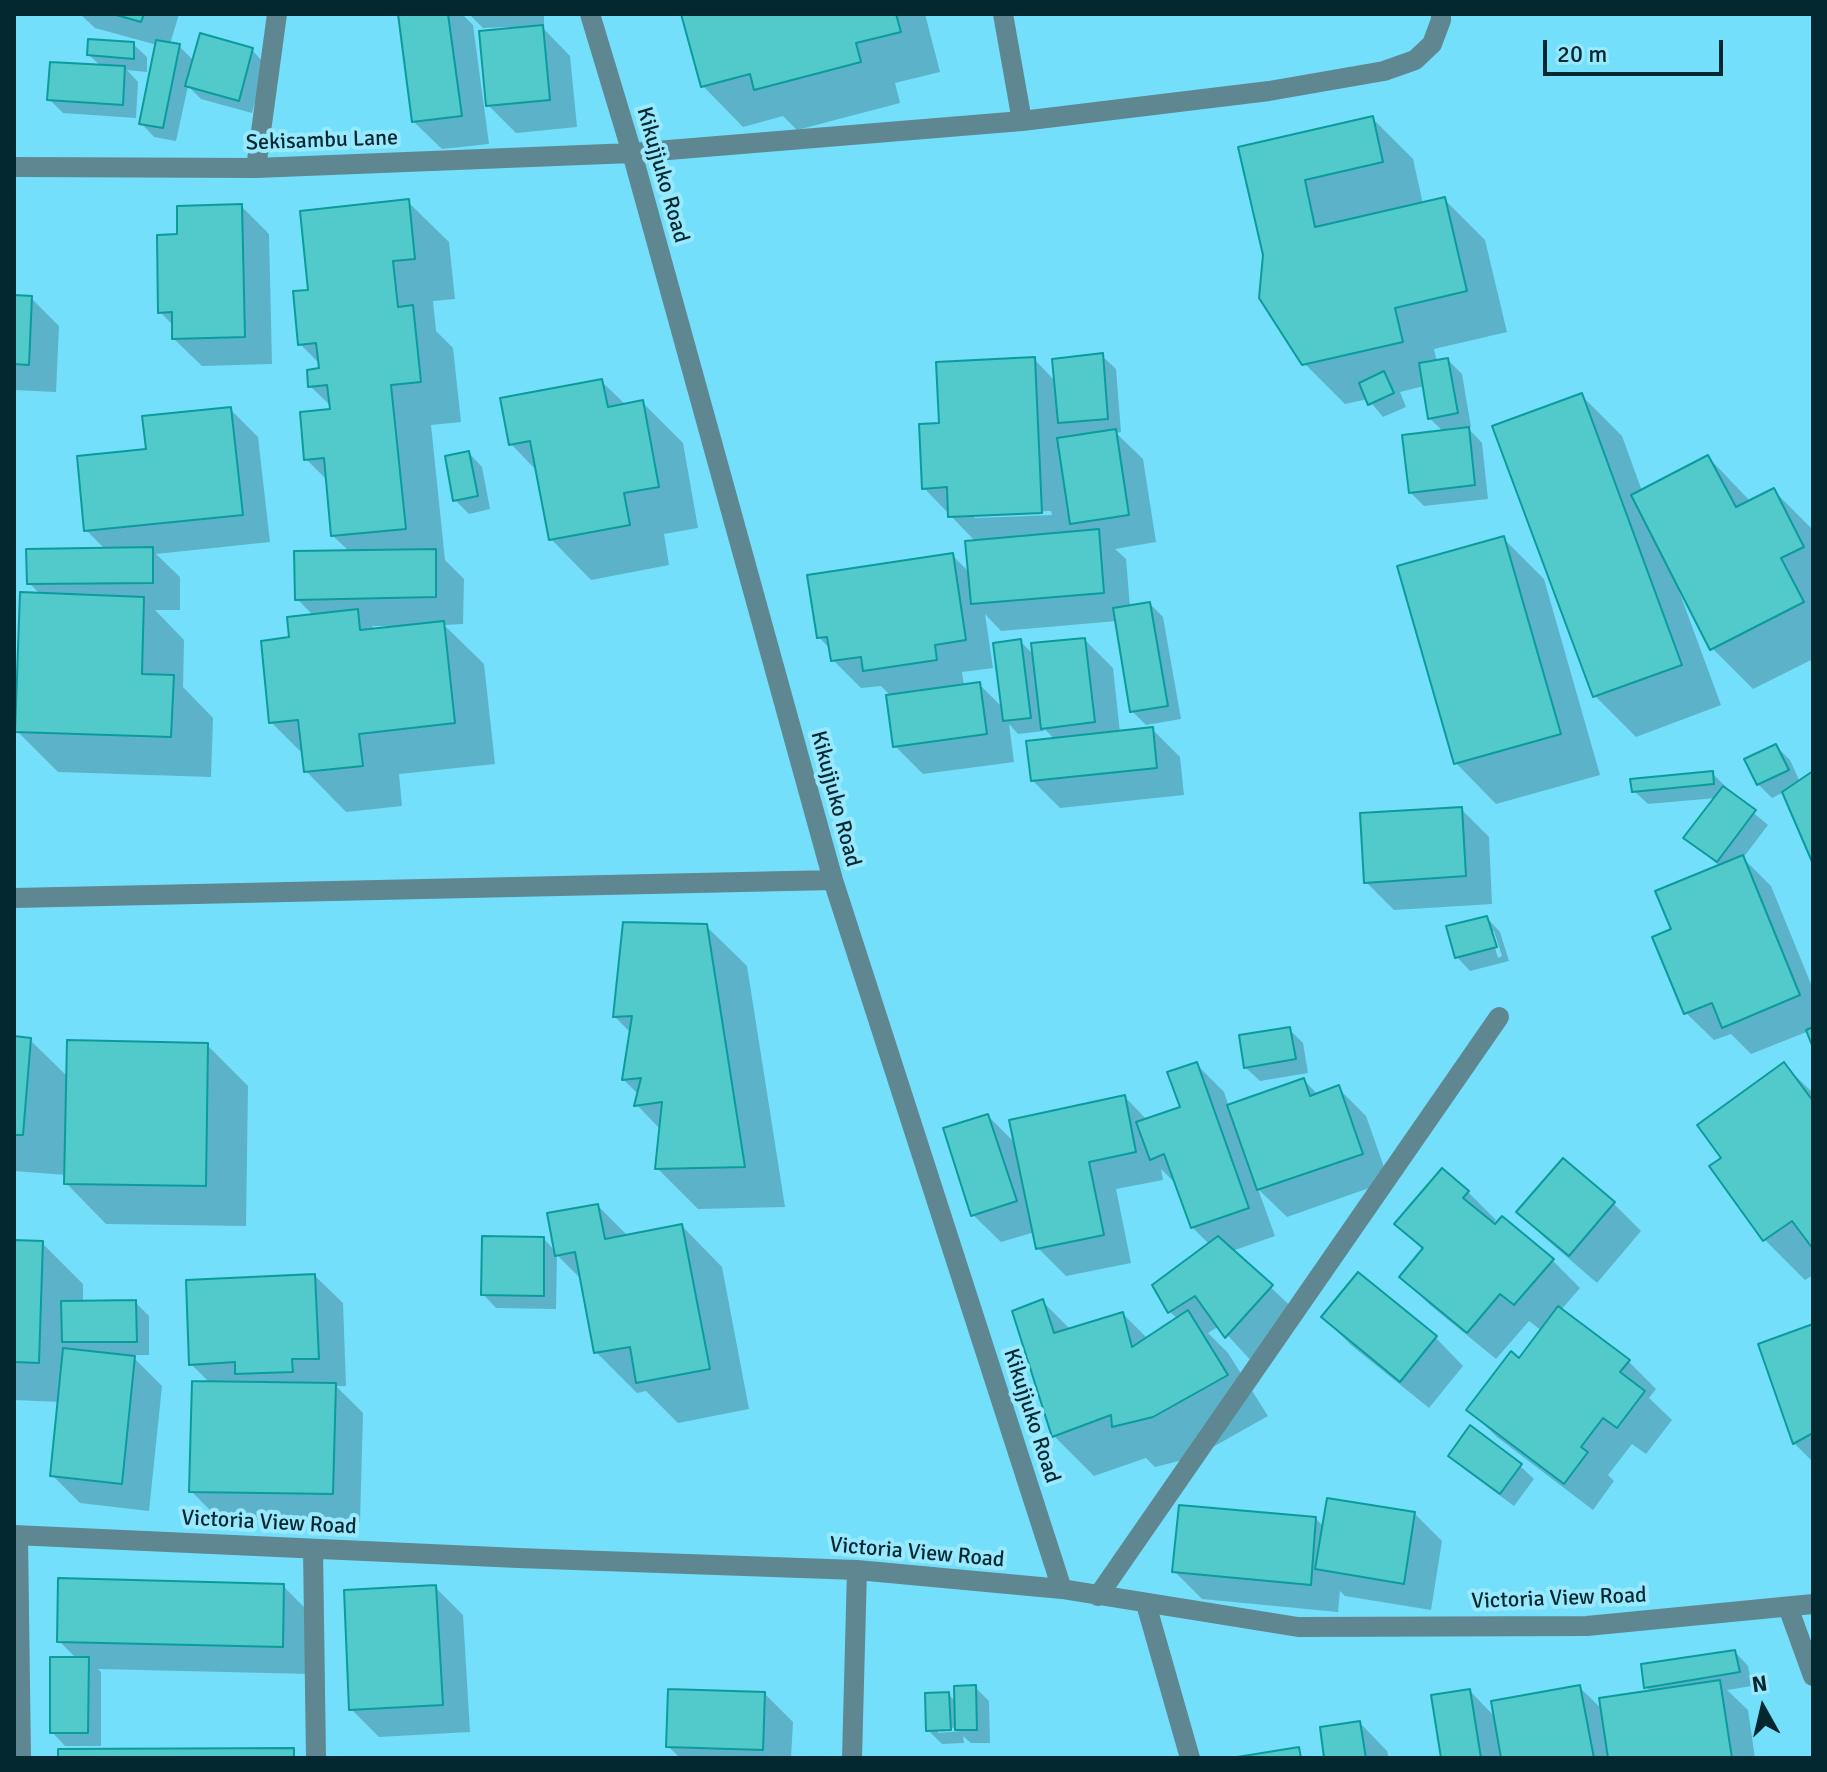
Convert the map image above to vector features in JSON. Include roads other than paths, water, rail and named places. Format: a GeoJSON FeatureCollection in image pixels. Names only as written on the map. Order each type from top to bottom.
{"type":"FeatureCollection","features":[{"type":"Feature","properties":{"kind":"street"},"geometry":{"type":"LineString","coordinates":[[256,168],[277,14]]}},
{"type":"Feature","properties":{"kind":"street","name":"Kikujjuko Road"},"geometry":{"type":"LineString","coordinates":[[590,14],[632,153],[833,880],[1062,1589]]}},
{"type":"Feature","properties":{"kind":"street"},"geometry":{"type":"LineString","coordinates":[[1003,14],[1022,121]]}},
{"type":"Feature","properties":{"kind":"street","name":"Sekisambu Lane"},"geometry":{"type":"LineString","coordinates":[[14,167],[256,168],[632,153],[1022,121],[1269,91],[1384,71],[1415,60],[1432,44],[1441,14]]}},
{"type":"Feature","properties":{"kind":"street"},"geometry":{"type":"LineString","coordinates":[[14,898],[833,880]]}},
{"type":"Feature","properties":{"kind":"street"},"geometry":{"type":"LineString","coordinates":[[1098,1596],[1499,1017]]}},
{"type":"Feature","properties":{"kind":"street"},"geometry":{"type":"LineString","coordinates":[[16,1536],[21,1758]]}},
{"type":"Feature","properties":{"kind":"street","name":"Victoria View Road"},"geometry":{"type":"LineString","coordinates":[[16,1536],[857,1570],[1062,1589],[1298,1627],[1587,1626],[1813,1604]]}},
{"type":"Feature","properties":{"kind":"street"},"geometry":{"type":"LineString","coordinates":[[313,1549],[316,1758]]}},
{"type":"Feature","properties":{"kind":"street"},"geometry":{"type":"LineString","coordinates":[[852,1758],[857,1570]]}},
{"type":"Feature","properties":{"kind":"street"},"geometry":{"type":"LineString","coordinates":[[1146,1604],[1190,1758]]}},
{"type":"Feature","properties":{"kind":"street"},"geometry":{"type":"LineString","coordinates":[[1788,1607],[1813,1676]]}}]}
